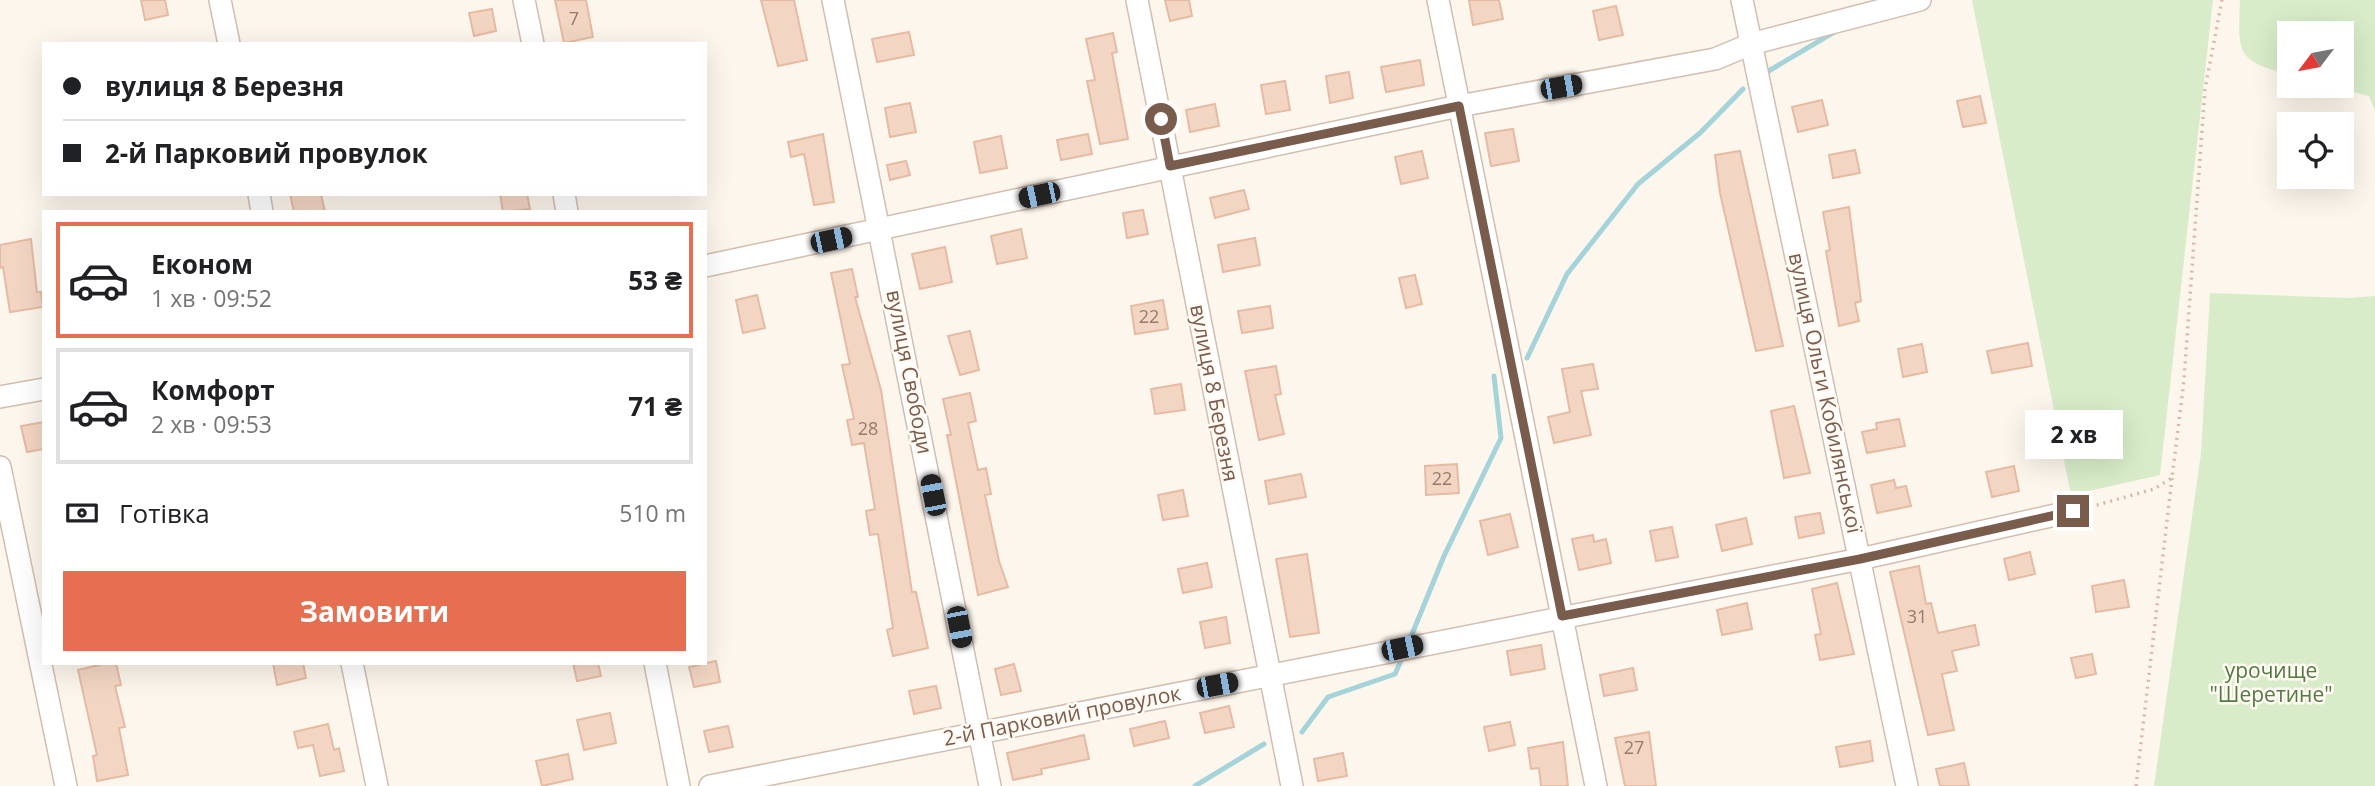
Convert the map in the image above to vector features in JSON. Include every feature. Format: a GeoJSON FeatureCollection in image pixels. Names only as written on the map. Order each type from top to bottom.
{"type":"FeatureCollection","features":[{"type":"Feature","properties":{"kind":"street"},"geometry":{"type":"LineString","coordinates":[[220,0],[229,42]]}},
{"type":"Feature","properties":{"kind":"street"},"geometry":{"type":"LineString","coordinates":[[524,0],[533,42]]}},
{"type":"Feature","properties":{"kind":"street","name":"вулиця Свободи"},"geometry":{"type":"LineString","coordinates":[[834,0],[990,786]]}},
{"type":"Feature","properties":{"kind":"street","name":"вулиця 8 Березня"},"geometry":{"type":"LineString","coordinates":[[1137,0],[1292,786]]}},
{"type":"Feature","properties":{"kind":"street"},"geometry":{"type":"LineString","coordinates":[[1438,0],[1596,786]]}},
{"type":"Feature","properties":{"kind":"street","name":"вулиця Ольги Кобилянської"},"geometry":{"type":"LineString","coordinates":[[1742,0],[1907,786]]}},
{"type":"Feature","properties":{"kind":"street"},"geometry":{"type":"LineString","coordinates":[[707,266],[1459,106],[1714,59],[1751,44],[1920,0]]}},
{"type":"Feature","properties":{"kind":"street"},"geometry":{"type":"LineString","coordinates":[[0,397],[42,389]]}},
{"type":"Feature","properties":{"kind":"street"},"geometry":{"type":"LineString","coordinates":[[0,467],[66,786]]}},
{"type":"Feature","properties":{"kind":"street","name":"2-й Парковий провулок"},"geometry":{"type":"LineString","coordinates":[[710,786],[1860,559],[2073,511]]}},
{"type":"Feature","properties":{"kind":"street"},"geometry":{"type":"LineString","coordinates":[[352,665],[377,786]]}},
{"type":"Feature","properties":{"kind":"street"},"geometry":{"type":"LineString","coordinates":[[655,665],[679,786]]}},
{"type":"Feature","properties":{"kind":"path"},"geometry":{"type":"LineString","coordinates":[[2136,786],[2184,380],[2205,89],[2222,0]]}},
{"type":"Feature","properties":{"kind":"path"},"geometry":{"type":"LineString","coordinates":[[2073,511],[2154,489],[2172,478]]}},
{"type":"Feature","properties":{"kind":"green space"},"geometry":{"type":"Polygon","coordinates":[[[1972,0],[2213,0],[2160,475],[2071,495],[1972,0]]]}},
{"type":"Feature","properties":{"kind":"green space"},"geometry":{"type":"Polygon","coordinates":[[[2240,0],[2375,0],[2375,111],[2369,96],[2354,92],[2354,21],[2277,21],[2277,72],[2249,59],[2240,43],[2240,0]]]}},
{"type":"Feature","properties":{"kind":"green space","name":"урочище \"Шеретине\""},"geometry":{"type":"Polygon","coordinates":[[[2210,293],[2348,298],[2375,296],[2375,786],[2154,786],[2201,453],[2210,293]]]}},
{"type":"Feature","properties":{"kind":"building"},"geometry":{"type":"Polygon","coordinates":[[[141,0],[165,0],[168,15],[145,20],[141,0]]]}},
{"type":"Feature","properties":{"kind":"building"},"geometry":{"type":"Polygon","coordinates":[[[555,0],[586,0],[593,37],[564,42],[555,0]]]}},
{"type":"Feature","properties":{"kind":"building"},"geometry":{"type":"Polygon","coordinates":[[[761,0],[794,0],[807,60],[778,66],[761,0]]]}},
{"type":"Feature","properties":{"kind":"building"},"geometry":{"type":"Polygon","coordinates":[[[1165,0],[1189,0],[1192,16],[1170,21],[1165,0]]]}},
{"type":"Feature","properties":{"kind":"building"},"geometry":{"type":"Polygon","coordinates":[[[1469,0],[1499,0],[1503,19],[1473,25],[1469,0]]]}},
{"type":"Feature","properties":{"kind":"building"},"geometry":{"type":"Polygon","coordinates":[[[1616,6],[1623,35],[1599,40],[1593,11],[1616,6]]]}},
{"type":"Feature","properties":{"kind":"building"},"geometry":{"type":"Polygon","coordinates":[[[492,9],[496,31],[474,36],[469,13],[492,9]]]}},
{"type":"Feature","properties":{"kind":"building"},"geometry":{"type":"Polygon","coordinates":[[[909,32],[914,55],[877,62],[872,39],[909,32]]]}},
{"type":"Feature","properties":{"kind":"building"},"geometry":{"type":"Polygon","coordinates":[[[1113,33],[1117,52],[1112,53],[1128,139],[1100,144],[1087,81],[1095,80],[1086,39],[1113,33]]]}},
{"type":"Feature","properties":{"kind":"building"},"geometry":{"type":"Polygon","coordinates":[[[1420,60],[1424,85],[1386,92],[1381,67],[1420,60]]]}},
{"type":"Feature","properties":{"kind":"building"},"geometry":{"type":"Polygon","coordinates":[[[1349,72],[1353,98],[1330,103],[1326,76],[1349,72]]]}},
{"type":"Feature","properties":{"kind":"building"},"geometry":{"type":"Polygon","coordinates":[[[1285,81],[1290,110],[1266,114],[1261,85],[1285,81]]]}},
{"type":"Feature","properties":{"kind":"building"},"geometry":{"type":"Polygon","coordinates":[[[1980,96],[1986,123],[1963,127],[1957,101],[1980,96]]]}},
{"type":"Feature","properties":{"kind":"building"},"geometry":{"type":"Polygon","coordinates":[[[1822,100],[1828,125],[1798,132],[1792,107],[1822,100]]]}},
{"type":"Feature","properties":{"kind":"building"},"geometry":{"type":"Polygon","coordinates":[[[910,103],[916,132],[890,137],[885,108],[910,103]]]}},
{"type":"Feature","properties":{"kind":"building"},"geometry":{"type":"Polygon","coordinates":[[[1215,104],[1219,126],[1190,132],[1186,110],[1215,104]]]}},
{"type":"Feature","properties":{"kind":"building"},"geometry":{"type":"Polygon","coordinates":[[[1513,129],[1519,161],[1491,166],[1485,133],[1513,129]]]}},
{"type":"Feature","properties":{"kind":"building"},"geometry":{"type":"Polygon","coordinates":[[[823,134],[834,202],[814,205],[804,154],[791,157],[788,142],[823,134]]]}},
{"type":"Feature","properties":{"kind":"building"},"geometry":{"type":"Polygon","coordinates":[[[1088,134],[1092,154],[1061,160],[1057,140],[1088,134]]]}},
{"type":"Feature","properties":{"kind":"building"},"geometry":{"type":"Polygon","coordinates":[[[1001,136],[1007,168],[980,173],[974,142],[1001,136]]]}},
{"type":"Feature","properties":{"kind":"building"},"geometry":{"type":"Polygon","coordinates":[[[1855,150],[1860,173],[1833,178],[1829,155],[1855,150]]]}},
{"type":"Feature","properties":{"kind":"building"},"geometry":{"type":"Polygon","coordinates":[[[1422,151],[1428,178],[1401,184],[1395,157],[1422,151]]]}},
{"type":"Feature","properties":{"kind":"building"},"geometry":{"type":"Polygon","coordinates":[[[1740,151],[1783,346],[1756,351],[1720,193],[1715,155],[1740,151]]]}},
{"type":"Feature","properties":{"kind":"building"},"geometry":{"type":"Polygon","coordinates":[[[906,161],[910,175],[890,180],[887,165],[906,161]]]}},
{"type":"Feature","properties":{"kind":"building"},"geometry":{"type":"Polygon","coordinates":[[[1244,190],[1249,209],[1215,218],[1210,198],[1244,190]]]}},
{"type":"Feature","properties":{"kind":"building"},"geometry":{"type":"Polygon","coordinates":[[[290,196],[321,196],[325,210],[294,210],[290,196]]]}},
{"type":"Feature","properties":{"kind":"building"},"geometry":{"type":"Polygon","coordinates":[[[500,196],[527,196],[530,209],[503,210],[500,196]]]}},
{"type":"Feature","properties":{"kind":"building"},"geometry":{"type":"Polygon","coordinates":[[[1849,207],[1861,301],[1855,303],[1859,321],[1839,326],[1826,251],[1830,250],[1823,212],[1849,207]]]}},
{"type":"Feature","properties":{"kind":"building"},"geometry":{"type":"Polygon","coordinates":[[[1143,210],[1148,234],[1127,238],[1123,213],[1143,210]]]}},
{"type":"Feature","properties":{"kind":"building"},"geometry":{"type":"Polygon","coordinates":[[[1021,229],[1027,258],[997,264],[991,236],[1021,229]]]}},
{"type":"Feature","properties":{"kind":"building"},"geometry":{"type":"Polygon","coordinates":[[[1255,238],[1260,265],[1223,272],[1218,245],[1255,238]]]}},
{"type":"Feature","properties":{"kind":"building"},"geometry":{"type":"Polygon","coordinates":[[[31,239],[37,292],[41,292],[42,307],[10,312],[3,267],[0,268],[0,245],[31,239]]]}},
{"type":"Feature","properties":{"kind":"building"},"geometry":{"type":"Polygon","coordinates":[[[945,247],[952,282],[920,289],[912,254],[945,247]]]}},
{"type":"Feature","properties":{"kind":"building"},"geometry":{"type":"Polygon","coordinates":[[[852,269],[858,297],[855,297],[881,390],[912,592],[916,592],[928,648],[893,656],[887,630],[893,628],[878,534],[870,535],[866,511],[875,509],[864,443],[852,445],[847,420],[854,419],[842,365],[850,364],[831,273],[852,269]]]}},
{"type":"Feature","properties":{"kind":"building"},"geometry":{"type":"Polygon","coordinates":[[[1415,275],[1422,304],[1406,308],[1399,278],[1415,275]]]}},
{"type":"Feature","properties":{"kind":"building"},"geometry":{"type":"Polygon","coordinates":[[[757,295],[765,328],[743,333],[736,300],[757,295]]]}},
{"type":"Feature","properties":{"kind":"building"},"geometry":{"type":"Polygon","coordinates":[[[1163,300],[1168,329],[1135,334],[1131,306],[1163,300]]]}},
{"type":"Feature","properties":{"kind":"building"},"geometry":{"type":"Polygon","coordinates":[[[1270,306],[1273,328],[1242,333],[1238,311],[1270,306]]]}},
{"type":"Feature","properties":{"kind":"building"},"geometry":{"type":"Polygon","coordinates":[[[970,331],[979,370],[960,375],[948,336],[970,331]]]}},
{"type":"Feature","properties":{"kind":"building"},"geometry":{"type":"Polygon","coordinates":[[[2028,343],[2032,366],[1992,373],[1987,351],[2028,343]]]}},
{"type":"Feature","properties":{"kind":"building"},"geometry":{"type":"Polygon","coordinates":[[[1922,344],[1927,372],[1903,377],[1898,349],[1922,344]]]}},
{"type":"Feature","properties":{"kind":"building"},"geometry":{"type":"Polygon","coordinates":[[[1593,364],[1598,389],[1581,391],[1591,435],[1554,443],[1548,417],[1570,412],[1562,369],[1593,364]]]}},
{"type":"Feature","properties":{"kind":"building"},"geometry":{"type":"Polygon","coordinates":[[[1276,366],[1281,394],[1275,395],[1284,434],[1259,440],[1245,371],[1276,366]]]}},
{"type":"Feature","properties":{"kind":"building"},"geometry":{"type":"Polygon","coordinates":[[[1181,384],[1185,410],[1155,414],[1151,389],[1181,384]]]}},
{"type":"Feature","properties":{"kind":"building"},"geometry":{"type":"Polygon","coordinates":[[[970,393],[976,421],[968,423],[978,470],[986,468],[991,494],[985,495],[999,561],[1008,587],[978,595],[947,435],[951,435],[943,399],[970,393]]]}},
{"type":"Feature","properties":{"kind":"building"},"geometry":{"type":"Polygon","coordinates":[[[1794,406],[1810,473],[1784,478],[1771,411],[1794,406]]]}},
{"type":"Feature","properties":{"kind":"building"},"geometry":{"type":"Polygon","coordinates":[[[1899,419],[1905,446],[1867,453],[1862,432],[1877,429],[1876,423],[1899,419]]]}},
{"type":"Feature","properties":{"kind":"building"},"geometry":{"type":"Polygon","coordinates":[[[42,422],[42,449],[27,452],[21,426],[42,422]]]}},
{"type":"Feature","properties":{"kind":"building"},"geometry":{"type":"Polygon","coordinates":[[[1457,464],[1459,493],[1426,495],[1425,466],[1457,464]]]}},
{"type":"Feature","properties":{"kind":"building"},"geometry":{"type":"Polygon","coordinates":[[[2014,466],[2019,491],[1992,497],[1986,472],[2014,466]]]}},
{"type":"Feature","properties":{"kind":"building"},"geometry":{"type":"Polygon","coordinates":[[[1301,474],[1306,497],[1269,504],[1265,481],[1301,474]]]}},
{"type":"Feature","properties":{"kind":"building"},"geometry":{"type":"Polygon","coordinates":[[[1894,480],[1896,488],[1906,486],[1911,506],[1877,513],[1871,485],[1894,480]]]}},
{"type":"Feature","properties":{"kind":"building"},"geometry":{"type":"Polygon","coordinates":[[[1183,490],[1188,516],[1163,520],[1158,495],[1183,490]]]}},
{"type":"Feature","properties":{"kind":"building"},"geometry":{"type":"Polygon","coordinates":[[[1820,513],[1824,533],[1799,538],[1795,517],[1820,513]]]}},
{"type":"Feature","properties":{"kind":"building"},"geometry":{"type":"Polygon","coordinates":[[[1510,514],[1518,547],[1488,555],[1480,521],[1510,514]]]}},
{"type":"Feature","properties":{"kind":"building"},"geometry":{"type":"Polygon","coordinates":[[[1746,518],[1752,544],[1722,551],[1716,525],[1746,518]]]}},
{"type":"Feature","properties":{"kind":"building"},"geometry":{"type":"Polygon","coordinates":[[[1672,527],[1678,557],[1656,561],[1650,531],[1672,527]]]}},
{"type":"Feature","properties":{"kind":"building"},"geometry":{"type":"Polygon","coordinates":[[[1593,535],[1594,542],[1606,539],[1611,563],[1579,570],[1572,539],[1593,535]]]}},
{"type":"Feature","properties":{"kind":"building"},"geometry":{"type":"Polygon","coordinates":[[[2030,552],[2035,574],[2009,580],[2004,559],[2030,552]]]}},
{"type":"Feature","properties":{"kind":"building"},"geometry":{"type":"Polygon","coordinates":[[[1307,554],[1319,633],[1290,637],[1276,559],[1307,554]]]}},
{"type":"Feature","properties":{"kind":"building"},"geometry":{"type":"Polygon","coordinates":[[[1207,563],[1212,587],[1183,593],[1178,569],[1207,563]]]}},
{"type":"Feature","properties":{"kind":"building"},"geometry":{"type":"Polygon","coordinates":[[[1919,566],[1926,604],[1931,603],[1938,633],[1975,625],[1979,645],[1952,651],[1957,671],[1942,674],[1954,730],[1928,735],[1890,572],[1919,566]]]}},
{"type":"Feature","properties":{"kind":"building"},"geometry":{"type":"Polygon","coordinates":[[[2124,580],[2129,607],[2096,612],[2092,586],[2124,580]]]}},
{"type":"Feature","properties":{"kind":"building"},"geometry":{"type":"Polygon","coordinates":[[[1837,583],[1854,654],[1820,660],[1815,635],[1821,634],[1812,589],[1837,583]]]}},
{"type":"Feature","properties":{"kind":"building"},"geometry":{"type":"Polygon","coordinates":[[[1747,603],[1752,629],[1722,635],[1717,610],[1747,603]]]}},
{"type":"Feature","properties":{"kind":"building"},"geometry":{"type":"Polygon","coordinates":[[[1226,617],[1230,643],[1205,648],[1200,622],[1226,617]]]}},
{"type":"Feature","properties":{"kind":"building"},"geometry":{"type":"Polygon","coordinates":[[[1541,645],[1545,669],[1511,675],[1507,651],[1541,645]]]}},
{"type":"Feature","properties":{"kind":"building"},"geometry":{"type":"Polygon","coordinates":[[[2092,654],[2096,674],[2076,678],[2071,658],[2092,654]]]}},
{"type":"Feature","properties":{"kind":"building"},"geometry":{"type":"Polygon","coordinates":[[[716,661],[720,682],[694,687],[689,667],[716,661]]]}},
{"type":"Feature","properties":{"kind":"building"},"geometry":{"type":"Polygon","coordinates":[[[1014,664],[1021,691],[1001,695],[995,669],[1014,664]]]}},
{"type":"Feature","properties":{"kind":"building"},"geometry":{"type":"Polygon","coordinates":[[[99,665],[116,665],[121,685],[115,686],[125,727],[119,728],[128,775],[97,781],[93,756],[97,755],[78,670],[99,665]]]}},
{"type":"Feature","properties":{"kind":"building"},"geometry":{"type":"Polygon","coordinates":[[[273,665],[303,665],[306,678],[277,685],[273,665]]]}},
{"type":"Feature","properties":{"kind":"building"},"geometry":{"type":"Polygon","coordinates":[[[573,665],[598,665],[601,676],[577,681],[573,665]]]}},
{"type":"Feature","properties":{"kind":"building"},"geometry":{"type":"Polygon","coordinates":[[[1633,668],[1637,690],[1604,696],[1600,675],[1633,668]]]}},
{"type":"Feature","properties":{"kind":"building"},"geometry":{"type":"Polygon","coordinates":[[[936,686],[941,708],[914,714],[909,691],[936,686]]]}},
{"type":"Feature","properties":{"kind":"building"},"geometry":{"type":"Polygon","coordinates":[[[1229,706],[1234,727],[1205,733],[1200,713],[1229,706]]]}},
{"type":"Feature","properties":{"kind":"building"},"geometry":{"type":"Polygon","coordinates":[[[610,713],[616,743],[584,750],[577,720],[610,713]]]}},
{"type":"Feature","properties":{"kind":"building"},"geometry":{"type":"Polygon","coordinates":[[[1165,721],[1169,738],[1134,746],[1130,729],[1165,721]]]}},
{"type":"Feature","properties":{"kind":"building"},"geometry":{"type":"Polygon","coordinates":[[[1510,722],[1515,745],[1489,751],[1484,727],[1510,722]]]}},
{"type":"Feature","properties":{"kind":"building"},"geometry":{"type":"Polygon","coordinates":[[[328,724],[334,750],[339,748],[344,771],[320,776],[313,745],[298,748],[294,732],[328,724]]]}},
{"type":"Feature","properties":{"kind":"building"},"geometry":{"type":"Polygon","coordinates":[[[728,726],[733,747],[709,752],[704,731],[728,726]]]}},
{"type":"Feature","properties":{"kind":"building"},"geometry":{"type":"Polygon","coordinates":[[[1649,732],[1656,786],[1625,786],[1615,738],[1649,732]]]}},
{"type":"Feature","properties":{"kind":"building"},"geometry":{"type":"Polygon","coordinates":[[[1084,735],[1089,759],[1041,769],[1042,774],[1013,780],[1007,753],[1084,735]]]}},
{"type":"Feature","properties":{"kind":"building"},"geometry":{"type":"Polygon","coordinates":[[[1870,741],[1873,761],[1840,767],[1836,747],[1870,741]]]}},
{"type":"Feature","properties":{"kind":"building"},"geometry":{"type":"Polygon","coordinates":[[[1563,742],[1568,786],[1541,786],[1539,768],[1531,769],[1528,748],[1563,742]]]}},
{"type":"Feature","properties":{"kind":"building"},"geometry":{"type":"Polygon","coordinates":[[[1343,753],[1347,776],[1318,781],[1314,759],[1343,753]]]}},
{"type":"Feature","properties":{"kind":"building"},"geometry":{"type":"Polygon","coordinates":[[[568,754],[573,779],[542,786],[536,761],[568,754]]]}},
{"type":"Feature","properties":{"kind":"building"},"geometry":{"type":"Polygon","coordinates":[[[1964,763],[1969,786],[1940,786],[1936,769],[1964,763]]]}},
{"type":"Feature","properties":{"kind":"waterway"},"geometry":{"type":"LineString","coordinates":[[1767,72],[1836,31]]}},
{"type":"Feature","properties":{"kind":"waterway"},"geometry":{"type":"LineString","coordinates":[[1527,358],[1567,274],[1638,184],[1700,133],[1743,89]]}},
{"type":"Feature","properties":{"kind":"waterway"},"geometry":{"type":"LineString","coordinates":[[1408,644],[1444,556],[1501,438],[1494,376]]}},
{"type":"Feature","properties":{"kind":"waterway"},"geometry":{"type":"LineString","coordinates":[[1302,732],[1328,697],[1395,674],[1403,656]]}},
{"type":"Feature","properties":{"kind":"waterway"},"geometry":{"type":"LineString","coordinates":[[1195,786],[1264,744]]}},
{"type":"Feature","properties":{"kind":"route"},"geometry":{"type":"LineString","coordinates":[[1161,119],[1170,166],[1459,106],[1562,616],[1860,559],[2073,511]]}}]}
